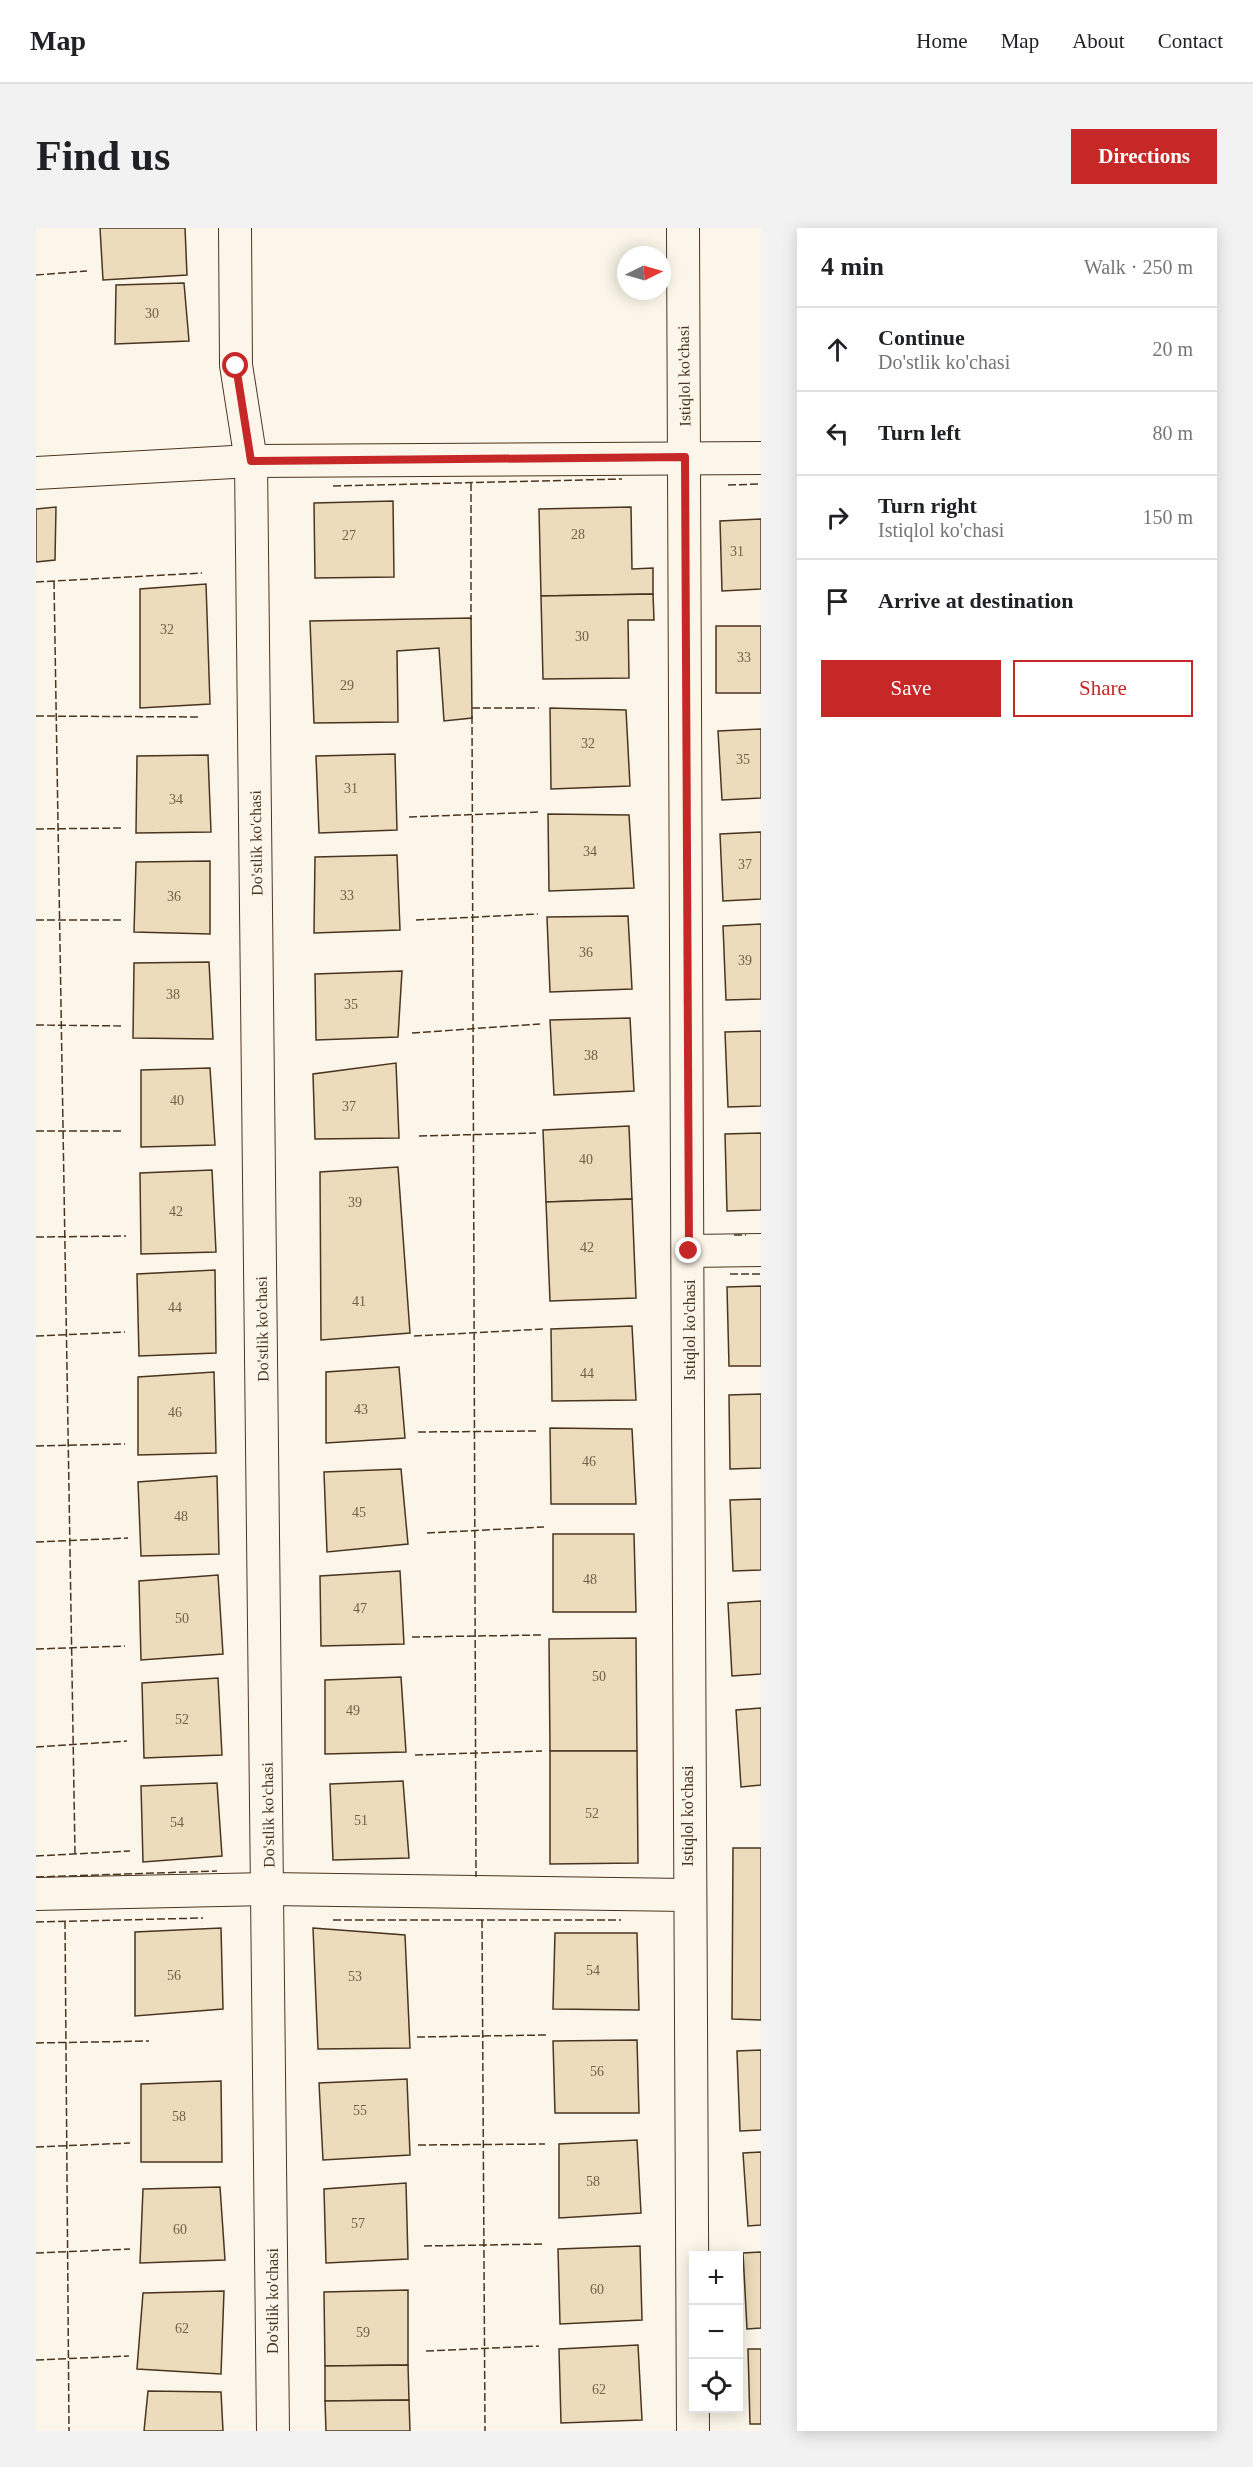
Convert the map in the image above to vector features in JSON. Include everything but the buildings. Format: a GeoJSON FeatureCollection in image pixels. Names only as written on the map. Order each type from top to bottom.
{"type":"FeatureCollection","features":[{"type":"Feature","properties":{"kind":"street","name":"Do'stlik ko'chasi"},"geometry":{"type":"LineString","coordinates":[[235,228],[236,366],[251,461],[269,1888],[273,2431]]}},
{"type":"Feature","properties":{"kind":"street","name":"Istiqlol ko'chasi"},"geometry":{"type":"LineString","coordinates":[[683,228],[689,1251],[687,1895],[693,2431]]}},
{"type":"Feature","properties":{"kind":"street"},"geometry":{"type":"LineString","coordinates":[[36,473],[251,461],[761,458]]}},
{"type":"Feature","properties":{"kind":"street"},"geometry":{"type":"LineString","coordinates":[[689,1251],[761,1250]]}},
{"type":"Feature","properties":{"kind":"street"},"geometry":{"type":"LineString","coordinates":[[36,1894],[269,1888],[687,1895]]}},
{"type":"Feature","properties":{"kind":"fence"},"geometry":{"type":"LineString","coordinates":[[36,275],[87,271]]}},
{"type":"Feature","properties":{"kind":"fence"},"geometry":{"type":"LineString","coordinates":[[333,486],[622,479]]}},
{"type":"Feature","properties":{"kind":"fence"},"geometry":{"type":"LineString","coordinates":[[471,483],[471,620]]}},
{"type":"Feature","properties":{"kind":"fence"},"geometry":{"type":"LineString","coordinates":[[728,485],[761,484]]}},
{"type":"Feature","properties":{"kind":"fence"},"geometry":{"type":"LineString","coordinates":[[36,582],[202,573]]}},
{"type":"Feature","properties":{"kind":"fence"},"geometry":{"type":"LineString","coordinates":[[54,581],[75,1854]]}},
{"type":"Feature","properties":{"kind":"fence"},"geometry":{"type":"LineString","coordinates":[[472,708],[539,708]]}},
{"type":"Feature","properties":{"kind":"fence"},"geometry":{"type":"LineString","coordinates":[[36,716],[201,717]]}},
{"type":"Feature","properties":{"kind":"fence"},"geometry":{"type":"LineString","coordinates":[[472,716],[476,1877]]}},
{"type":"Feature","properties":{"kind":"fence"},"geometry":{"type":"LineString","coordinates":[[409,817],[540,812]]}},
{"type":"Feature","properties":{"kind":"fence"},"geometry":{"type":"LineString","coordinates":[[36,829],[122,828]]}},
{"type":"Feature","properties":{"kind":"fence"},"geometry":{"type":"LineString","coordinates":[[416,920],[538,914]]}},
{"type":"Feature","properties":{"kind":"fence"},"geometry":{"type":"LineString","coordinates":[[36,920],[124,920]]}},
{"type":"Feature","properties":{"kind":"fence"},"geometry":{"type":"LineString","coordinates":[[412,1033],[540,1024]]}},
{"type":"Feature","properties":{"kind":"fence"},"geometry":{"type":"LineString","coordinates":[[36,1025],[124,1026]]}},
{"type":"Feature","properties":{"kind":"fence"},"geometry":{"type":"LineString","coordinates":[[36,1131],[123,1131]]}},
{"type":"Feature","properties":{"kind":"fence"},"geometry":{"type":"LineString","coordinates":[[419,1136],[536,1133]]}},
{"type":"Feature","properties":{"kind":"fence"},"geometry":{"type":"LineString","coordinates":[[734,1235],[746,1235]]}},
{"type":"Feature","properties":{"kind":"fence"},"geometry":{"type":"LineString","coordinates":[[36,1237],[126,1236]]}},
{"type":"Feature","properties":{"kind":"fence"},"geometry":{"type":"LineString","coordinates":[[730,1274],[761,1274]]}},
{"type":"Feature","properties":{"kind":"fence"},"geometry":{"type":"LineString","coordinates":[[414,1336],[544,1329]]}},
{"type":"Feature","properties":{"kind":"fence"},"geometry":{"type":"LineString","coordinates":[[36,1336],[125,1332]]}},
{"type":"Feature","properties":{"kind":"fence"},"geometry":{"type":"LineString","coordinates":[[418,1432],[538,1431]]}},
{"type":"Feature","properties":{"kind":"fence"},"geometry":{"type":"LineString","coordinates":[[36,1446],[125,1444]]}},
{"type":"Feature","properties":{"kind":"fence"},"geometry":{"type":"LineString","coordinates":[[427,1533],[544,1527]]}},
{"type":"Feature","properties":{"kind":"fence"},"geometry":{"type":"LineString","coordinates":[[36,1542],[128,1538]]}},
{"type":"Feature","properties":{"kind":"fence"},"geometry":{"type":"LineString","coordinates":[[412,1637],[541,1635]]}},
{"type":"Feature","properties":{"kind":"fence"},"geometry":{"type":"LineString","coordinates":[[36,1649],[125,1646]]}},
{"type":"Feature","properties":{"kind":"fence"},"geometry":{"type":"LineString","coordinates":[[36,1747],[127,1741]]}},
{"type":"Feature","properties":{"kind":"fence"},"geometry":{"type":"LineString","coordinates":[[415,1755],[542,1751]]}},
{"type":"Feature","properties":{"kind":"fence"},"geometry":{"type":"LineString","coordinates":[[36,1856],[130,1851]]}},
{"type":"Feature","properties":{"kind":"fence"},"geometry":{"type":"LineString","coordinates":[[36,1877],[217,1871]]}},
{"type":"Feature","properties":{"kind":"fence"},"geometry":{"type":"LineString","coordinates":[[36,1922],[203,1918]]}},
{"type":"Feature","properties":{"kind":"fence"},"geometry":{"type":"LineString","coordinates":[[333,1920],[621,1920]]}},
{"type":"Feature","properties":{"kind":"fence"},"geometry":{"type":"LineString","coordinates":[[482,1920],[485,2431]]}},
{"type":"Feature","properties":{"kind":"fence"},"geometry":{"type":"LineString","coordinates":[[65,1921],[69,2431]]}},
{"type":"Feature","properties":{"kind":"fence"},"geometry":{"type":"LineString","coordinates":[[417,2037],[546,2035]]}},
{"type":"Feature","properties":{"kind":"fence"},"geometry":{"type":"LineString","coordinates":[[36,2043],[149,2041]]}},
{"type":"Feature","properties":{"kind":"fence"},"geometry":{"type":"LineString","coordinates":[[36,2147],[130,2143]]}},
{"type":"Feature","properties":{"kind":"fence"},"geometry":{"type":"LineString","coordinates":[[418,2145],[545,2144]]}},
{"type":"Feature","properties":{"kind":"fence"},"geometry":{"type":"LineString","coordinates":[[424,2246],[543,2244]]}},
{"type":"Feature","properties":{"kind":"fence"},"geometry":{"type":"LineString","coordinates":[[36,2253],[130,2249]]}},
{"type":"Feature","properties":{"kind":"fence"},"geometry":{"type":"LineString","coordinates":[[426,2351],[539,2346]]}},
{"type":"Feature","properties":{"kind":"fence"},"geometry":{"type":"LineString","coordinates":[[36,2360],[129,2356]]}},
{"type":"Feature","properties":{"kind":"route"},"geometry":{"type":"LineString","coordinates":[[236,366],[251,461],[685,457],[689,1251]]}}]}
